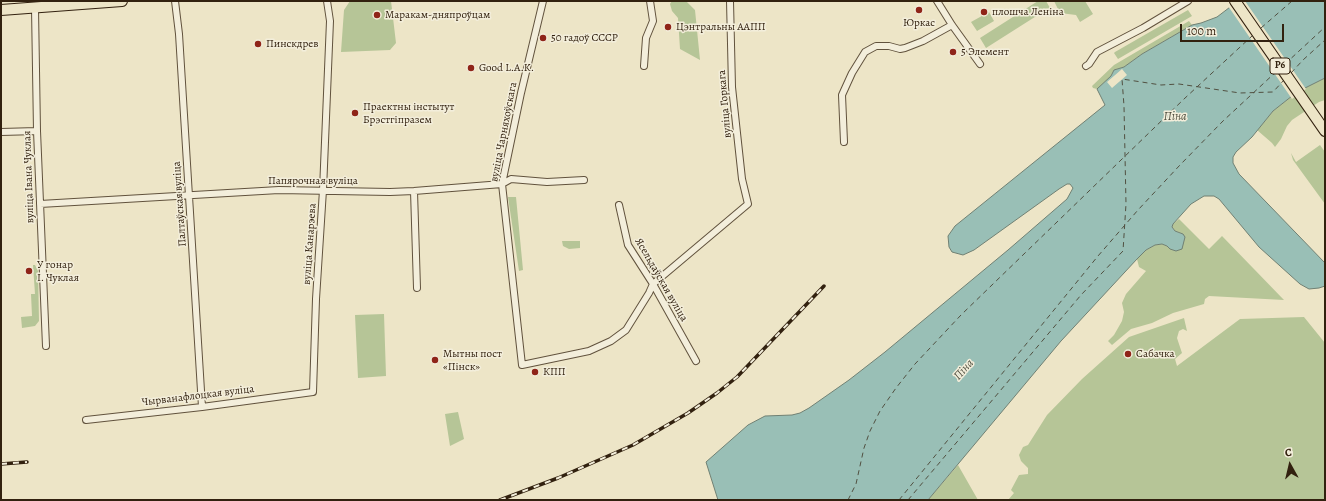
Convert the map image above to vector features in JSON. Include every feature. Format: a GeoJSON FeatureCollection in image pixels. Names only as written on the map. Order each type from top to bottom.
{"type":"FeatureCollection","features":[{"type":"Feature","properties":{"kind":"main road"},"geometry":{"type":"LineString","coordinates":[[1,10],[122,1]]}},
{"type":"Feature","properties":{"kind":"main road","name":"Р6"},"geometry":{"type":"LineString","coordinates":[[1235,1],[1325,131]]}},
{"type":"Feature","properties":{"kind":"street","name":"Палтаўская вуліца"},"geometry":{"type":"LineString","coordinates":[[175,1],[179,34],[202,406]]}},
{"type":"Feature","properties":{"kind":"street","name":"вуліца Канарэева"},"geometry":{"type":"LineString","coordinates":[[313,392],[316,299],[324,190],[330,21],[327,1]]}},
{"type":"Feature","properties":{"kind":"street","name":"вуліца Чарняхоўскага"},"geometry":{"type":"LineString","coordinates":[[543,1],[502,184],[522,365],[589,351],[611,341],[626,330],[650,293],[653,284]]}},
{"type":"Feature","properties":{"kind":"street"},"geometry":{"type":"LineString","coordinates":[[644,66],[646,38],[653,21],[650,1]]}},
{"type":"Feature","properties":{"kind":"street","name":"вуліца Горкага"},"geometry":{"type":"LineString","coordinates":[[653,284],[748,204],[742,179],[732,87],[730,1]]}},
{"type":"Feature","properties":{"kind":"street"},"geometry":{"type":"LineString","coordinates":[[937,1],[980,64]]}},
{"type":"Feature","properties":{"kind":"street"},"geometry":{"type":"LineString","coordinates":[[1086,66],[1097,52],[1188,1]]}},
{"type":"Feature","properties":{"kind":"street","name":"вуліца Івана Чуклая"},"geometry":{"type":"LineString","coordinates":[[35,8],[37,131],[46,346]]}},
{"type":"Feature","properties":{"kind":"street"},"geometry":{"type":"LineString","coordinates":[[844,142],[842,95],[852,73],[865,52],[876,46],[889,46],[900,49],[905,48],[923,41],[952,25]]}},
{"type":"Feature","properties":{"kind":"street"},"geometry":{"type":"LineString","coordinates":[[1,132],[37,131]]}},
{"type":"Feature","properties":{"kind":"street","name":"Папярочная вуліца"},"geometry":{"type":"LineString","coordinates":[[40,204],[279,190],[414,191],[502,184],[511,178],[547,182],[584,180]]}},
{"type":"Feature","properties":{"kind":"street"},"geometry":{"type":"LineString","coordinates":[[414,191],[417,288]]}},
{"type":"Feature","properties":{"kind":"street","name":"Ясельдаўская вуліца"},"geometry":{"type":"LineString","coordinates":[[619,205],[628,245],[653,284],[696,361]]}},
{"type":"Feature","properties":{"kind":"street","name":"Чырванафлоцкая вуліца"},"geometry":{"type":"LineString","coordinates":[[86,420],[313,392]]}},
{"type":"Feature","properties":{"kind":"green space"},"geometry":{"type":"Polygon","coordinates":[[[350,1],[391,1],[396,43],[390,50],[341,52],[344,10],[350,1]]]}},
{"type":"Feature","properties":{"kind":"green space"},"geometry":{"type":"Polygon","coordinates":[[[672,1],[686,1],[695,10],[700,60],[680,49],[678,18],[672,11],[670,4],[672,1]]]}},
{"type":"Feature","properties":{"kind":"green space"},"geometry":{"type":"Polygon","coordinates":[[[1038,1],[1046,1],[1054,15],[1038,15],[986,48],[980,38],[1038,1]]]}},
{"type":"Feature","properties":{"kind":"green space"},"geometry":{"type":"Polygon","coordinates":[[[1054,1],[1085,1],[1093,14],[1080,22],[1076,15],[1060,13],[1054,1]]]}},
{"type":"Feature","properties":{"kind":"green space"},"geometry":{"type":"Polygon","coordinates":[[[1188,10],[1192,16],[1118,59],[1114,53],[1115,52],[1188,10]]]}},
{"type":"Feature","properties":{"kind":"green space"},"geometry":{"type":"Polygon","coordinates":[[[989,12],[994,21],[977,31],[971,22],[989,12]]]}},
{"type":"Feature","properties":{"kind":"green space"},"geometry":{"type":"Polygon","coordinates":[[[1189,21],[1192,25],[1142,54],[1124,67],[1114,70],[1111,76],[1100,87],[1097,89],[1093,88],[1092,86],[1114,65],[1189,21]]]}},
{"type":"Feature","properties":{"kind":"green space"},"geometry":{"type":"Polygon","coordinates":[[[1325,78],[1325,100],[1319,102],[1292,120],[1275,147],[1257,130],[1273,111],[1297,92],[1325,78]]]}},
{"type":"Feature","properties":{"kind":"green space"},"geometry":{"type":"Polygon","coordinates":[[[1320,145],[1325,152],[1325,204],[1293,160],[1291,153],[1296,162],[1320,145]]]}},
{"type":"Feature","properties":{"kind":"green space"},"geometry":{"type":"Polygon","coordinates":[[[508,197],[516,197],[523,270],[519,271],[508,197]]]}},
{"type":"Feature","properties":{"kind":"green space"},"geometry":{"type":"Polygon","coordinates":[[[1179,219],[1209,249],[1222,236],[1284,300],[1209,296],[1205,299],[1204,304],[1173,313],[1152,323],[1131,329],[1112,345],[1108,341],[1114,335],[1122,321],[1124,312],[1122,303],[1126,294],[1146,271],[1139,267],[1137,259],[1146,250],[1155,245],[1162,244],[1170,249],[1183,244],[1183,234],[1175,231],[1172,227],[1173,224],[1179,219]]]}},
{"type":"Feature","properties":{"kind":"green space"},"geometry":{"type":"Polygon","coordinates":[[[562,241],[580,241],[580,248],[569,249],[563,246],[562,241]]]}},
{"type":"Feature","properties":{"kind":"green space"},"geometry":{"type":"Polygon","coordinates":[[[33,265],[35,265],[38,271],[39,321],[35,326],[22,328],[21,317],[32,316],[31,294],[35,294],[33,265]]]}},
{"type":"Feature","properties":{"kind":"green space"},"geometry":{"type":"Polygon","coordinates":[[[384,314],[386,376],[358,378],[355,315],[384,314]]]}},
{"type":"Feature","properties":{"kind":"green space"},"geometry":{"type":"Polygon","coordinates":[[[1304,317],[1325,343],[1325,500],[1008,500],[1014,493],[1011,490],[1019,475],[1028,474],[1028,468],[1021,461],[1019,455],[1023,447],[1028,445],[1047,415],[1082,379],[1129,337],[1184,318],[1187,331],[1183,329],[1179,331],[1177,338],[1182,353],[1175,359],[1177,366],[1240,319],[1304,317]]]}},
{"type":"Feature","properties":{"kind":"green space"},"geometry":{"type":"Polygon","coordinates":[[[458,412],[464,439],[450,446],[445,414],[458,412]]]}},
{"type":"Feature","properties":{"kind":"green space"},"geometry":{"type":"Polygon","coordinates":[[[958,465],[978,500],[928,500],[958,465]]]}},
{"type":"Feature","properties":{"kind":"water","name":"Піна"},"geometry":{"type":"Polygon","coordinates":[[[1238,1],[1325,1],[1325,78],[1297,92],[1273,111],[1252,137],[1236,152],[1233,157],[1233,163],[1239,174],[1325,263],[1325,286],[1309,289],[1300,284],[1259,247],[1219,199],[1214,196],[1204,196],[1191,204],[1173,224],[1172,227],[1175,231],[1183,234],[1185,237],[1182,249],[1176,251],[1162,244],[1155,245],[1146,250],[1061,341],[928,500],[718,500],[706,462],[748,425],[765,416],[792,415],[800,413],[849,380],[1008,250],[1067,199],[1073,188],[1070,184],[1067,184],[1059,189],[974,250],[963,255],[952,252],[949,247],[948,236],[955,226],[1105,105],[1097,89],[1111,76],[1114,70],[1124,67],[1142,54],[1192,25],[1217,17],[1238,1]]]}},
{"type":"Feature","properties":{"kind":"pier"},"geometry":{"type":"Polygon","coordinates":[[[1234,1],[1245,1],[1306,89],[1292,99],[1228,6],[1234,1]]]}},
{"type":"Feature","properties":{"kind":"pier"},"geometry":{"type":"Polygon","coordinates":[[[1122,69],[1127,75],[1112,88],[1107,82],[1122,69]]]}},
{"type":"Feature","properties":{"kind":"ferry route"},"geometry":{"type":"LineString","coordinates":[[1261,28],[1292,1]]}},
{"type":"Feature","properties":{"kind":"ferry route"},"geometry":{"type":"LineString","coordinates":[[1285,64],[1325,27]]}},
{"type":"Feature","properties":{"kind":"ferry route"},"geometry":{"type":"LineString","coordinates":[[848,500],[856,484],[864,448],[870,431],[880,411],[915,364],[961,315],[1184,99],[1252,36]]}},
{"type":"Feature","properties":{"kind":"ferry route"},"geometry":{"type":"LineString","coordinates":[[1291,73],[1325,40]]}},
{"type":"Feature","properties":{"kind":"ferry route"},"geometry":{"type":"LineString","coordinates":[[899,500],[1098,256],[1138,210],[1223,121],[1278,70]]}},
{"type":"Feature","properties":{"kind":"ferry route"},"geometry":{"type":"LineString","coordinates":[[908,500],[1081,295],[1123,251],[1126,204],[1122,79],[1161,85],[1179,84],[1240,93],[1273,92],[1284,80]]}},
{"type":"Feature","properties":{"kind":"railway"},"geometry":{"type":"LineString","coordinates":[[500,500],[558,478],[633,445],[688,413],[737,377],[824,286]]}},
{"type":"Feature","properties":{"kind":"railway"},"geometry":{"type":"LineString","coordinates":[[1,464],[27,462]]}},
{"type":"Feature","properties":{"kind":"place","name":"Юркас"},"geometry":{"type":"Point","coordinates":[919,10]}},
{"type":"Feature","properties":{"kind":"place","name":"плошча Леніна"},"geometry":{"type":"Point","coordinates":[984,12]}},
{"type":"Feature","properties":{"kind":"place","name":"Маракам-дняпроўцам"},"geometry":{"type":"Point","coordinates":[377,15]}},
{"type":"Feature","properties":{"kind":"place","name":"Цэнтральны ААПП"},"geometry":{"type":"Point","coordinates":[668,27]}},
{"type":"Feature","properties":{"kind":"place","name":"50 гадоў СССР"},"geometry":{"type":"Point","coordinates":[543,38]}},
{"type":"Feature","properties":{"kind":"place","name":"Пинскдрев"},"geometry":{"type":"Point","coordinates":[258,44]}},
{"type":"Feature","properties":{"kind":"place","name":"5 Элемент"},"geometry":{"type":"Point","coordinates":[953,52]}},
{"type":"Feature","properties":{"kind":"place","name":"Good L.A.K."},"geometry":{"type":"Point","coordinates":[471,68]}},
{"type":"Feature","properties":{"kind":"place","name":"Праектны інстытут Брэстгіпразем"},"geometry":{"type":"Point","coordinates":[355,113]}},
{"type":"Feature","properties":{"kind":"place","name":"У гонар І. Чуклая"},"geometry":{"type":"Point","coordinates":[29,271]}},
{"type":"Feature","properties":{"kind":"place","name":"Сабачка"},"geometry":{"type":"Point","coordinates":[1128,354]}},
{"type":"Feature","properties":{"kind":"place","name":"Мытны пост «Пінск»"},"geometry":{"type":"Point","coordinates":[435,360]}},
{"type":"Feature","properties":{"kind":"place","name":"КПП"},"geometry":{"type":"Point","coordinates":[535,372]}}]}
